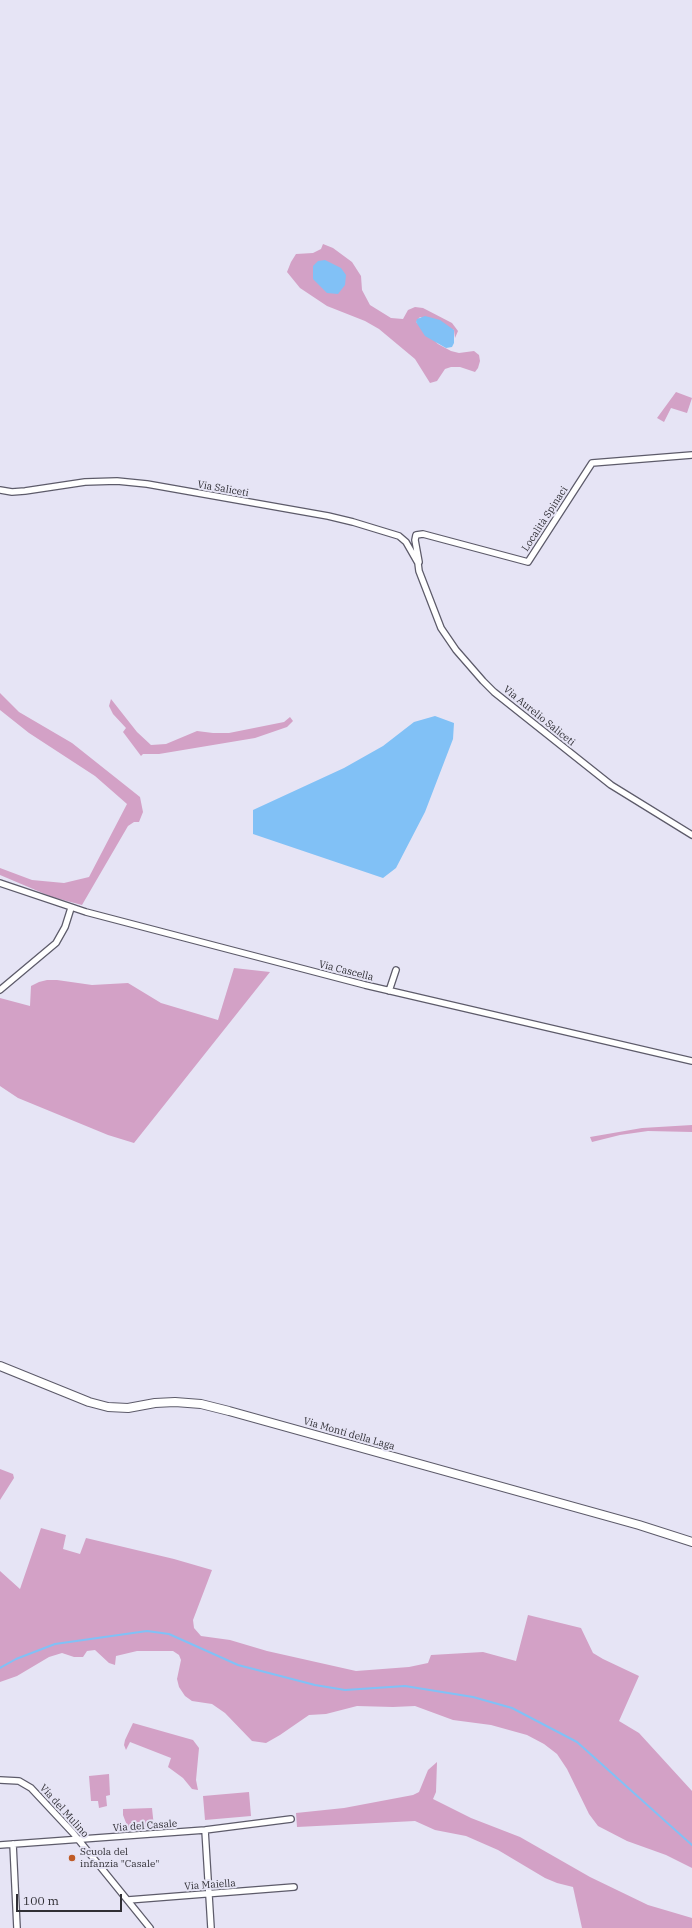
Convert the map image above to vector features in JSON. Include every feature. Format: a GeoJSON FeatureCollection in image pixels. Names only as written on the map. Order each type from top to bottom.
{"type":"FeatureCollection","features":[{"type":"Feature","properties":{"kind":"street","name":"Località Spinaci"},"geometry":{"type":"LineString","coordinates":[[418,571],[419,558],[415,540],[416,535],[423,534],[528,562],[592,463],[692,455]]}},
{"type":"Feature","properties":{"kind":"street","name":"Via Saliceti"},"geometry":{"type":"LineString","coordinates":[[0,490],[12,492],[85,482],[117,481],[147,484],[328,516],[399,536],[406,542],[414,555],[418,563],[418,571]]}},
{"type":"Feature","properties":{"kind":"street","name":"Via Aurelio Saliceti"},"geometry":{"type":"LineString","coordinates":[[418,571],[441,628],[456,650],[494,692],[611,785],[692,836]]}},
{"type":"Feature","properties":{"kind":"street","name":"Via Cascella"},"geometry":{"type":"LineString","coordinates":[[0,882],[71,908],[389,991],[692,1061]]}},
{"type":"Feature","properties":{"kind":"street"},"geometry":{"type":"LineString","coordinates":[[0,990],[56,943],[67,924],[71,908]]}},
{"type":"Feature","properties":{"kind":"street"},"geometry":{"type":"LineString","coordinates":[[389,991],[396,970]]}},
{"type":"Feature","properties":{"kind":"street","name":"Via Monti della Laga"},"geometry":{"type":"LineString","coordinates":[[0,1366],[89,1402],[108,1407],[128,1408],[160,1402],[184,1402],[229,1411],[631,1522],[692,1542]]}},
{"type":"Feature","properties":{"kind":"street","name":"Via del Mulino"},"geometry":{"type":"LineString","coordinates":[[0,1780],[19,1781],[31,1788],[78,1840],[150,1928]]}},
{"type":"Feature","properties":{"kind":"street","name":"Via del Casale"},"geometry":{"type":"LineString","coordinates":[[0,1845],[205,1830],[291,1819]]}},
{"type":"Feature","properties":{"kind":"street"},"geometry":{"type":"LineString","coordinates":[[205,1830],[211,1928]]}},
{"type":"Feature","properties":{"kind":"street"},"geometry":{"type":"LineString","coordinates":[[13,1844],[17,1928]]}},
{"type":"Feature","properties":{"kind":"street","name":"Via Maiella"},"geometry":{"type":"LineString","coordinates":[[128,1900],[294,1888]]}},
{"type":"Feature","properties":{"kind":"shaded area"},"geometry":{"type":"Polygon","coordinates":[[[323,244],[333,248],[352,262],[361,276],[362,290],[370,305],[391,318],[403,319],[408,310],[415,307],[423,308],[452,323],[458,331],[455,338],[454,330],[420,317],[416,322],[438,344],[451,351],[459,353],[474,351],[479,355],[480,361],[475,372],[460,367],[451,367],[445,369],[437,381],[430,383],[415,359],[379,329],[365,321],[327,306],[300,288],[287,272],[291,262],[296,254],[313,253],[321,249],[323,244]]]}},
{"type":"Feature","properties":{"kind":"shaded area"},"geometry":{"type":"Polygon","coordinates":[[[676,392],[692,398],[687,413],[671,408],[664,422],[657,418],[676,392]]]}},
{"type":"Feature","properties":{"kind":"shaded area"},"geometry":{"type":"Polygon","coordinates":[[[0,693],[19,712],[72,743],[140,797],[143,812],[139,822],[134,822],[128,826],[82,905],[52,897],[0,875],[0,868],[32,880],[64,883],[89,877],[127,804],[95,776],[29,733],[0,710],[0,693]]]}},
{"type":"Feature","properties":{"kind":"shaded area"},"geometry":{"type":"Polygon","coordinates":[[[111,699],[137,732],[151,745],[166,744],[197,731],[229,733],[284,722],[290,717],[293,721],[287,727],[255,738],[159,754],[143,754],[141,756],[123,732],[126,728],[113,714],[109,706],[111,699]]]}},
{"type":"Feature","properties":{"kind":"shaded area"},"geometry":{"type":"Polygon","coordinates":[[[234,968],[270,972],[134,1143],[108,1135],[18,1098],[0,1086],[0,998],[30,1006],[31,986],[47,980],[92,985],[128,983],[161,1003],[218,1020],[234,968]]]}},
{"type":"Feature","properties":{"kind":"shaded area"},"geometry":{"type":"Polygon","coordinates":[[[692,1125],[692,1132],[648,1131],[620,1135],[592,1142],[590,1137],[642,1128],[692,1125]]]}},
{"type":"Feature","properties":{"kind":"shaded area"},"geometry":{"type":"Polygon","coordinates":[[[0,1469],[13,1474],[14,1478],[0,1500],[0,1469]]]}},
{"type":"Feature","properties":{"kind":"shaded area"},"geometry":{"type":"Polygon","coordinates":[[[41,1528],[66,1535],[63,1549],[80,1554],[86,1538],[174,1559],[212,1570],[193,1620],[194,1628],[201,1636],[230,1640],[267,1651],[356,1671],[409,1667],[428,1663],[431,1655],[483,1652],[516,1661],[528,1615],[581,1628],[593,1653],[639,1676],[619,1721],[639,1733],[692,1791],[692,1868],[666,1855],[627,1841],[598,1826],[589,1814],[567,1769],[557,1754],[544,1744],[527,1735],[491,1725],[453,1720],[415,1706],[357,1706],[326,1714],[309,1715],[266,1743],[252,1741],[225,1713],[212,1704],[192,1701],[185,1696],[179,1687],[177,1679],[181,1660],[179,1655],[173,1651],[137,1651],[116,1656],[115,1665],[109,1663],[95,1650],[87,1651],[83,1657],[74,1657],[62,1653],[49,1657],[17,1676],[0,1682],[0,1571],[20,1589],[41,1528]]]}},
{"type":"Feature","properties":{"kind":"shaded area"},"geometry":{"type":"Polygon","coordinates":[[[133,1723],[193,1740],[199,1748],[196,1780],[198,1790],[192,1789],[183,1778],[168,1767],[171,1758],[130,1742],[126,1750],[124,1745],[125,1740],[133,1723]]]}},
{"type":"Feature","properties":{"kind":"shaded area"},"geometry":{"type":"Polygon","coordinates":[[[437,1762],[436,1792],[433,1799],[471,1818],[520,1837],[590,1877],[648,1905],[692,1918],[692,1928],[582,1928],[573,1887],[545,1878],[498,1850],[466,1836],[435,1830],[415,1821],[297,1827],[296,1813],[344,1808],[413,1795],[419,1792],[428,1770],[437,1762]]]}},
{"type":"Feature","properties":{"kind":"shaded area"},"geometry":{"type":"Polygon","coordinates":[[[109,1774],[110,1795],[106,1796],[107,1806],[99,1808],[98,1801],[91,1801],[89,1776],[109,1774]]]}},
{"type":"Feature","properties":{"kind":"shaded area"},"geometry":{"type":"Polygon","coordinates":[[[249,1792],[251,1816],[205,1820],[203,1796],[249,1792]]]}},
{"type":"Feature","properties":{"kind":"shaded area"},"geometry":{"type":"Polygon","coordinates":[[[152,1808],[154,1827],[128,1828],[123,1815],[123,1809],[152,1808]]]}},
{"type":"Feature","properties":{"kind":"water"},"geometry":{"type":"Polygon","coordinates":[[[325,260],[341,268],[346,275],[345,285],[338,294],[327,293],[313,279],[313,266],[318,261],[325,260]]]}},
{"type":"Feature","properties":{"kind":"water"},"geometry":{"type":"Polygon","coordinates":[[[425,316],[440,320],[454,330],[454,343],[452,347],[446,348],[425,336],[416,322],[417,319],[425,316]]]}},
{"type":"Feature","properties":{"kind":"water"},"geometry":{"type":"Polygon","coordinates":[[[435,716],[454,723],[453,739],[425,812],[396,868],[383,878],[253,834],[253,810],[344,768],[383,746],[414,722],[435,716]]]}},
{"type":"Feature","properties":{"kind":"waterway"},"geometry":{"type":"LineString","coordinates":[[0,1668],[16,1659],[55,1644],[147,1631],[169,1634],[238,1665],[315,1685],[345,1690],[405,1686],[473,1697],[512,1708],[577,1742],[692,1845]]}},
{"type":"Feature","properties":{"kind":"place","name":"Scuola del infanzia \"Casale\""},"geometry":{"type":"Point","coordinates":[72,1858]}}]}
